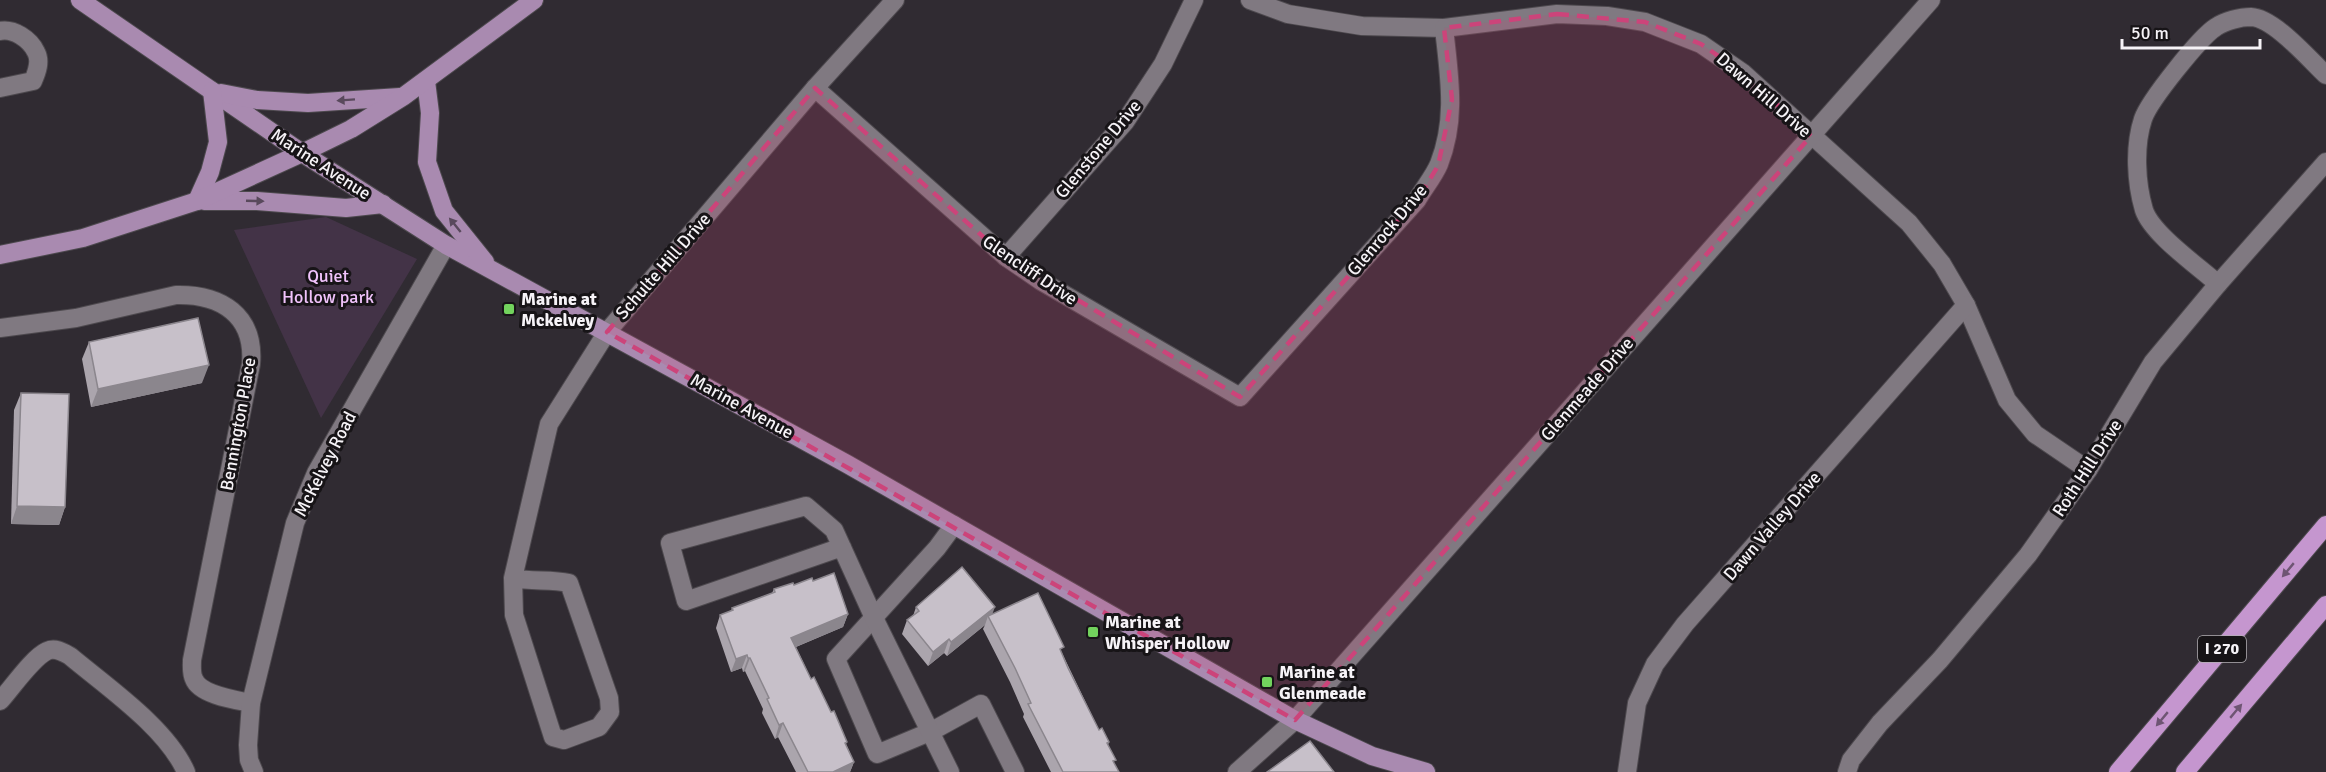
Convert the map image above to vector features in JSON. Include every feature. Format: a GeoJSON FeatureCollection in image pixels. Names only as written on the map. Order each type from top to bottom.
{"type":"FeatureCollection","features":[{"type":"Feature","properties":{"kind":"highway","name":"I 270"},"geometry":{"type":"LineString","coordinates":[[2118,772],[2326,525]]}},
{"type":"Feature","properties":{"kind":"highway","name":"I 270"},"geometry":{"type":"LineString","coordinates":[[2184,772],[2326,605]]}},
{"type":"Feature","properties":{"kind":"main road","name":"Marine Avenue"},"geometry":{"type":"LineString","coordinates":[[80,0],[302,153],[446,245],[954,525],[1295,720],[1372,756],[1426,772]]}},
{"type":"Feature","properties":{"kind":"main road"},"geometry":{"type":"LineString","coordinates":[[0,255],[83,238],[197,201],[302,153],[351,129],[404,96],[534,0]]}},
{"type":"Feature","properties":{"kind":"main road"},"geometry":{"type":"LineString","coordinates":[[426,81],[430,112],[427,162],[444,212],[492,270]]}},
{"type":"Feature","properties":{"kind":"main road"},"geometry":{"type":"LineString","coordinates":[[197,201],[210,172],[218,142],[212,91],[257,100],[308,103],[404,96]]}},
{"type":"Feature","properties":{"kind":"main road"},"geometry":{"type":"LineString","coordinates":[[197,201],[257,201],[346,208],[383,204]]}},
{"type":"Feature","properties":{"kind":"street","name":"Schulte Hill Drive"},"geometry":{"type":"LineString","coordinates":[[513,578],[531,582],[556,580],[569,583],[609,698],[610,712],[599,727],[564,740],[554,736],[514,615],[513,578],[549,424],[607,332],[815,88],[895,0]]}},
{"type":"Feature","properties":{"kind":"street","name":"Glenstone Drive"},"geometry":{"type":"LineString","coordinates":[[1006,257],[1125,122],[1163,64],[1194,0]]}},
{"type":"Feature","properties":{"kind":"street","name":"Dawn Hill Drive"},"geometry":{"type":"LineString","coordinates":[[1250,0],[1288,14],[1362,26],[1444,28],[1557,14],[1608,16],[1645,22],[1701,44],[1743,73],[1910,223],[1942,264],[1966,305],[2007,400],[2035,434],[2088,470]]}},
{"type":"Feature","properties":{"kind":"street","name":"Glenmeade Drive"},"geometry":{"type":"LineString","coordinates":[[1237,772],[1295,720],[1931,0]]}},
{"type":"Feature","properties":{"kind":"street"},"geometry":{"type":"LineString","coordinates":[[2217,284],[2155,229],[2144,211],[2138,173],[2138,139],[2143,118],[2205,36],[2217,26],[2235,19],[2253,17],[2269,22],[2326,75]]}},
{"type":"Feature","properties":{"kind":"street","name":"Glenrock Drive"},"geometry":{"type":"LineString","coordinates":[[1240,397],[1417,200],[1438,166],[1448,136],[1452,99],[1444,28]]}},
{"type":"Feature","properties":{"kind":"street"},"geometry":{"type":"LineString","coordinates":[[0,31],[8,30],[22,36],[37,52],[38,70],[33,81],[0,88]]}},
{"type":"Feature","properties":{"kind":"street","name":"Glencliff Drive"},"geometry":{"type":"LineString","coordinates":[[815,88],[1006,257],[1041,281],[1240,397]]}},
{"type":"Feature","properties":{"kind":"street","name":"Roth Hill Drive"},"geometry":{"type":"LineString","coordinates":[[1847,772],[1851,760],[1880,723],[1940,660],[2028,555],[2088,470],[2153,362],[2217,284],[2326,162]]}},
{"type":"Feature","properties":{"kind":"street","name":"McKelvey Road"},"geometry":{"type":"LineString","coordinates":[[254,772],[249,760],[248,745],[251,704],[288,546],[304,499],[338,433],[446,245]]}},
{"type":"Feature","properties":{"kind":"street","name":"Bennington Place"},"geometry":{"type":"LineString","coordinates":[[0,328],[76,318],[176,295],[209,297],[222,303],[242,321],[251,341],[251,364],[192,660],[192,673],[194,682],[203,689],[251,704]]}},
{"type":"Feature","properties":{"kind":"street","name":"Dawn Valley Drive"},"geometry":{"type":"LineString","coordinates":[[1627,772],[1637,703],[1655,664],[1685,624],[1966,305]]}},
{"type":"Feature","properties":{"kind":"street"},"geometry":{"type":"LineString","coordinates":[[842,547],[686,601],[670,543],[806,506],[834,530],[842,547],[874,618],[932,731],[950,772]]}},
{"type":"Feature","properties":{"kind":"street"},"geometry":{"type":"LineString","coordinates":[[954,525],[937,548],[836,659],[877,754],[932,731],[981,704],[1015,772]]}},
{"type":"Feature","properties":{"kind":"street"},"geometry":{"type":"LineString","coordinates":[[0,701],[36,659],[48,650],[58,650],[70,656],[151,724],[182,764]]}},
{"type":"Feature","properties":{"kind":"highlighted area"},"geometry":{"type":"Polygon","coordinates":[[[1557,14],[1645,22],[1701,44],[1743,73],[1811,136],[1295,720],[607,332],[815,88],[1006,257],[1240,397],[1417,200],[1438,166],[1452,99],[1444,28],[1557,14]]]}},
{"type":"Feature","properties":{"kind":"green space","name":"Quiet Hollow park"},"geometry":{"type":"Polygon","coordinates":[[[326,217],[417,259],[321,418],[234,230],[326,217]]]}},
{"type":"Feature","properties":{"kind":"building"},"geometry":{"type":"Polygon","coordinates":[[[198,318],[209,365],[98,389],[89,342],[198,318]]]}},
{"type":"Feature","properties":{"kind":"building"},"geometry":{"type":"Polygon","coordinates":[[[21,393],[69,394],[65,507],[17,506],[21,393]]]}},
{"type":"Feature","properties":{"kind":"building"},"geometry":{"type":"Polygon","coordinates":[[[962,567],[995,607],[951,642],[949,639],[933,652],[907,620],[919,611],[916,607],[962,567]]]}},
{"type":"Feature","properties":{"kind":"building"},"geometry":{"type":"Polygon","coordinates":[[[834,573],[848,614],[791,638],[811,679],[814,677],[831,712],[834,711],[854,762],[833,772],[808,772],[783,723],[779,725],[750,658],[747,655],[736,659],[720,615],[733,610],[732,608],[775,592],[774,589],[812,578],[813,581],[834,573]]]}},
{"type":"Feature","properties":{"kind":"building"},"geometry":{"type":"Polygon","coordinates":[[[1038,593],[1064,647],[1060,649],[1068,668],[1099,730],[1102,728],[1109,742],[1107,743],[1116,760],[1113,761],[1119,772],[1063,772],[1028,704],[1031,703],[988,616],[1038,593]]]}},
{"type":"Feature","properties":{"kind":"building"},"geometry":{"type":"Polygon","coordinates":[[[1310,741],[1334,772],[1267,772],[1310,741]]]}},
{"type":"Feature","properties":{"kind":"place","name":"Marine at Mckelvey"},"geometry":{"type":"Point","coordinates":[509,309]}},
{"type":"Feature","properties":{"kind":"place","name":"Marine at Whisper Hollow"},"geometry":{"type":"Point","coordinates":[1093,632]}},
{"type":"Feature","properties":{"kind":"place","name":"Marine at Glenmeade"},"geometry":{"type":"Point","coordinates":[1267,682]}}]}
